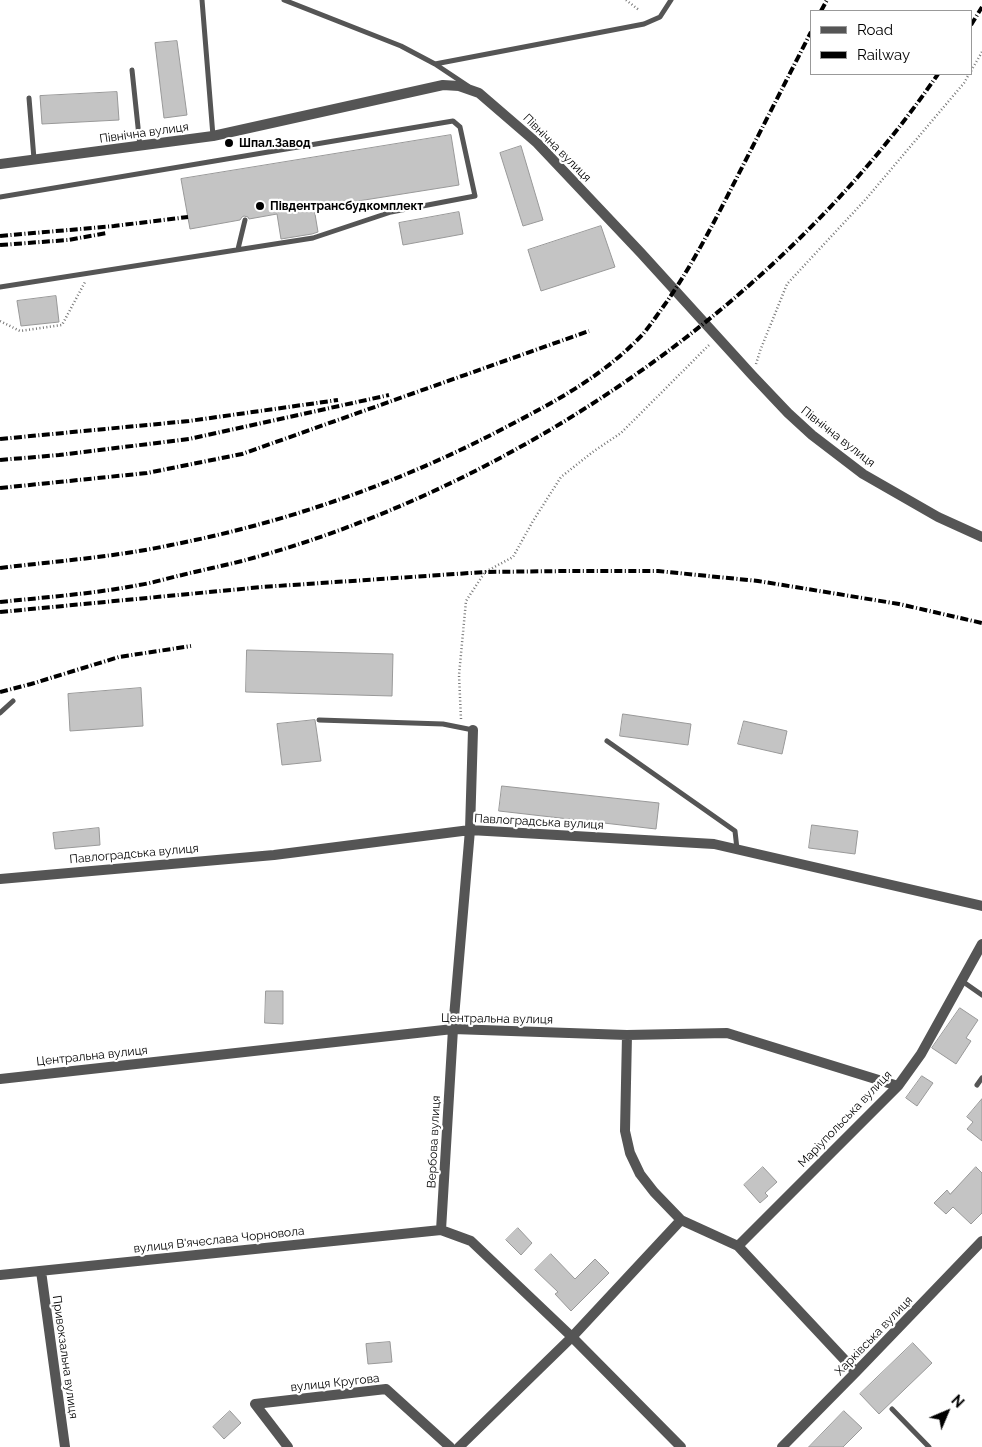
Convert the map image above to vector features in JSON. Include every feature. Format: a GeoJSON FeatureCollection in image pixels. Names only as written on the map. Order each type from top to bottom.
{"type":"FeatureCollection","features":[{"type":"Feature","properties":{"kind":"street","name":"Північна вулиця"},"geometry":{"type":"LineString","coordinates":[[0,164],[213,136],[443,85],[459,86],[479,93],[537,144],[641,253],[752,375],[812,435],[864,474],[938,517],[982,537]]}},
{"type":"Feature","properties":{"kind":"street","name":"Вербова вулиця"},"geometry":{"type":"LineString","coordinates":[[441,1230],[453,1029],[470,830],[473,730]]}},
{"type":"Feature","properties":{"kind":"street","name":"Павлоградська вулиця"},"geometry":{"type":"LineString","coordinates":[[0,878],[274,855],[470,830],[714,844],[982,906]]}},
{"type":"Feature","properties":{"kind":"street","name":"Маріупольська вулиця"},"geometry":{"type":"LineString","coordinates":[[738,1246],[898,1086],[921,1054],[982,944]]}},
{"type":"Feature","properties":{"kind":"street","name":"Центральна вулиця"},"geometry":{"type":"LineString","coordinates":[[0,1079],[453,1029],[627,1035],[727,1033],[898,1086]]}},
{"type":"Feature","properties":{"kind":"street"},"geometry":{"type":"LineString","coordinates":[[627,1035],[625,1131],[630,1153],[640,1174],[654,1192],[681,1220],[738,1246],[856,1372]]}},
{"type":"Feature","properties":{"kind":"street"},"geometry":{"type":"LineString","coordinates":[[459,1447],[572,1338],[681,1220]]}},
{"type":"Feature","properties":{"kind":"street"},"geometry":{"type":"LineString","coordinates":[[441,1230],[471,1241],[681,1447]]}},
{"type":"Feature","properties":{"kind":"street","name":"вулиця В'ячеслава Чорновола"},"geometry":{"type":"LineString","coordinates":[[0,1275],[441,1230]]}},
{"type":"Feature","properties":{"kind":"street","name":"Харківська вулиця"},"geometry":{"type":"LineString","coordinates":[[782,1447],[982,1241]]}},
{"type":"Feature","properties":{"kind":"street","name":"Привокзальна вулиця"},"geometry":{"type":"LineString","coordinates":[[41,1271],[64,1447]]}},
{"type":"Feature","properties":{"kind":"street","name":"вулиця Кругова"},"geometry":{"type":"LineString","coordinates":[[288,1447],[255,1404],[386,1390],[450,1447]]}},
{"type":"Feature","properties":{"kind":"lane"},"geometry":{"type":"LineString","coordinates":[[202,0],[213,136]]}},
{"type":"Feature","properties":{"kind":"lane"},"geometry":{"type":"LineString","coordinates":[[284,0],[401,46],[435,64],[479,93]]}},
{"type":"Feature","properties":{"kind":"lane"},"geometry":{"type":"LineString","coordinates":[[435,64],[644,24],[660,17],[671,0]]}},
{"type":"Feature","properties":{"kind":"lane"},"geometry":{"type":"LineString","coordinates":[[132,70],[140,146]]}},
{"type":"Feature","properties":{"kind":"lane"},"geometry":{"type":"LineString","coordinates":[[29,98],[34,159]]}},
{"type":"Feature","properties":{"kind":"lane"},"geometry":{"type":"LineString","coordinates":[[0,197],[453,121],[460,128],[475,196],[391,212],[313,238],[0,287]]}},
{"type":"Feature","properties":{"kind":"lane"},"geometry":{"type":"LineString","coordinates":[[238,249],[245,220]]}},
{"type":"Feature","properties":{"kind":"lane"},"geometry":{"type":"LineString","coordinates":[[0,713],[13,701]]}},
{"type":"Feature","properties":{"kind":"lane"},"geometry":{"type":"LineString","coordinates":[[319,720],[443,724],[473,730]]}},
{"type":"Feature","properties":{"kind":"lane"},"geometry":{"type":"LineString","coordinates":[[607,741],[735,831],[736,849]]}},
{"type":"Feature","properties":{"kind":"lane"},"geometry":{"type":"LineString","coordinates":[[962,981],[982,995]]}},
{"type":"Feature","properties":{"kind":"lane"},"geometry":{"type":"LineString","coordinates":[[977,1085],[982,1078]]}},
{"type":"Feature","properties":{"kind":"lane"},"geometry":{"type":"LineString","coordinates":[[892,1409],[929,1447]]}},
{"type":"Feature","properties":{"kind":"path"},"geometry":{"type":"LineString","coordinates":[[626,0],[639,10]]}},
{"type":"Feature","properties":{"kind":"path"},"geometry":{"type":"LineString","coordinates":[[972,69],[982,52]]}},
{"type":"Feature","properties":{"kind":"path"},"geometry":{"type":"LineString","coordinates":[[752,375],[787,284],[866,199],[964,83],[968,75]]}},
{"type":"Feature","properties":{"kind":"path"},"geometry":{"type":"LineString","coordinates":[[0,321],[20,331],[62,325],[90,272]]}},
{"type":"Feature","properties":{"kind":"path"},"geometry":{"type":"LineString","coordinates":[[462,728],[459,675],[466,601],[485,572],[513,557],[561,477],[621,433],[718,337]]}},
{"type":"Feature","properties":{"kind":"building"},"geometry":{"type":"Polygon","coordinates":[[[177,41],[187,115],[164,118],[155,43],[177,41]]]}},
{"type":"Feature","properties":{"kind":"building"},"geometry":{"type":"Polygon","coordinates":[[[117,92],[119,120],[42,124],[40,96],[117,92]]]}},
{"type":"Feature","properties":{"kind":"building"},"geometry":{"type":"Polygon","coordinates":[[[451,135],[459,185],[314,208],[318,232],[312,234],[281,239],[277,214],[249,219],[244,216],[240,220],[190,229],[181,179],[451,135]]]}},
{"type":"Feature","properties":{"kind":"building"},"geometry":{"type":"Polygon","coordinates":[[[521,146],[543,220],[523,226],[500,153],[521,146]]]}},
{"type":"Feature","properties":{"kind":"building"},"geometry":{"type":"Polygon","coordinates":[[[459,212],[463,234],[403,245],[399,223],[459,212]]]}},
{"type":"Feature","properties":{"kind":"building"},"geometry":{"type":"Polygon","coordinates":[[[601,226],[615,267],[541,291],[528,250],[601,226]]]}},
{"type":"Feature","properties":{"kind":"building"},"geometry":{"type":"Polygon","coordinates":[[[56,296],[59,322],[21,326],[17,301],[56,296]]]}},
{"type":"Feature","properties":{"kind":"building"},"geometry":{"type":"Polygon","coordinates":[[[247,650],[393,654],[392,696],[246,692],[247,650]]]}},
{"type":"Feature","properties":{"kind":"building"},"geometry":{"type":"Polygon","coordinates":[[[141,688],[143,726],[70,731],[68,694],[141,688]]]}},
{"type":"Feature","properties":{"kind":"building"},"geometry":{"type":"Polygon","coordinates":[[[623,714],[691,724],[688,745],[620,736],[623,714]]]}},
{"type":"Feature","properties":{"kind":"building"},"geometry":{"type":"Polygon","coordinates":[[[315,720],[321,761],[282,765],[277,724],[315,720]]]}},
{"type":"Feature","properties":{"kind":"building"},"geometry":{"type":"Polygon","coordinates":[[[744,721],[787,731],[782,754],[738,744],[744,721]]]}},
{"type":"Feature","properties":{"kind":"building"},"geometry":{"type":"Polygon","coordinates":[[[502,786],[659,803],[656,829],[499,811],[502,786]]]}},
{"type":"Feature","properties":{"kind":"building"},"geometry":{"type":"Polygon","coordinates":[[[812,825],[858,831],[855,854],[809,848],[812,825]]]}},
{"type":"Feature","properties":{"kind":"building"},"geometry":{"type":"Polygon","coordinates":[[[99,828],[100,845],[55,849],[53,833],[99,828]]]}},
{"type":"Feature","properties":{"kind":"building"},"geometry":{"type":"Polygon","coordinates":[[[266,991],[283,991],[283,1024],[265,1023],[266,991]]]}},
{"type":"Feature","properties":{"kind":"building"},"geometry":{"type":"Polygon","coordinates":[[[960,1008],[978,1020],[966,1038],[971,1041],[956,1064],[932,1048],[960,1008]]]}},
{"type":"Feature","properties":{"kind":"building"},"geometry":{"type":"Polygon","coordinates":[[[922,1076],[933,1083],[917,1106],[906,1098],[922,1076]]]}},
{"type":"Feature","properties":{"kind":"building"},"geometry":{"type":"Polygon","coordinates":[[[982,1099],[982,1141],[967,1129],[973,1122],[967,1117],[982,1099]]]}},
{"type":"Feature","properties":{"kind":"building"},"geometry":{"type":"Polygon","coordinates":[[[763,1167],[777,1182],[765,1193],[768,1196],[760,1203],[744,1185],[763,1167]]]}},
{"type":"Feature","properties":{"kind":"building"},"geometry":{"type":"Polygon","coordinates":[[[976,1167],[982,1173],[982,1213],[971,1224],[953,1207],[946,1214],[934,1203],[947,1190],[950,1194],[976,1167]]]}},
{"type":"Feature","properties":{"kind":"building"},"geometry":{"type":"Polygon","coordinates":[[[518,1228],[532,1243],[521,1255],[506,1240],[518,1228]]]}},
{"type":"Feature","properties":{"kind":"building"},"geometry":{"type":"Polygon","coordinates":[[[551,1254],[575,1279],[595,1259],[609,1273],[571,1311],[555,1294],[558,1292],[535,1270],[551,1254]]]}},
{"type":"Feature","properties":{"kind":"building"},"geometry":{"type":"Polygon","coordinates":[[[390,1342],[392,1362],[368,1364],[366,1344],[390,1342]]]}},
{"type":"Feature","properties":{"kind":"building"},"geometry":{"type":"Polygon","coordinates":[[[913,1343],[932,1363],[879,1414],[860,1394],[913,1343]]]}},
{"type":"Feature","properties":{"kind":"building"},"geometry":{"type":"Polygon","coordinates":[[[230,1411],[241,1423],[224,1439],[213,1427],[230,1411]]]}},
{"type":"Feature","properties":{"kind":"building"},"geometry":{"type":"Polygon","coordinates":[[[844,1411],[862,1428],[843,1447],[809,1447],[844,1411]]]}},
{"type":"Feature","properties":{"kind":"railway"},"geometry":{"type":"LineString","coordinates":[[822,10],[827,0]]}},
{"type":"Feature","properties":{"kind":"railway"},"geometry":{"type":"LineString","coordinates":[[972,23],[982,7]]}},
{"type":"Feature","properties":{"kind":"railway"},"geometry":{"type":"LineString","coordinates":[[0,568],[107,556],[150,549],[215,536],[302,512],[388,482],[429,464],[510,425],[581,385],[613,362],[643,334],[677,287],[716,219],[810,34]]}},
{"type":"Feature","properties":{"kind":"railway"},"geometry":{"type":"LineString","coordinates":[[0,602],[122,588],[242,561],[343,529],[442,487],[539,436],[632,377],[720,311],[801,237],[874,158],[937,75]]}},
{"type":"Feature","properties":{"kind":"railway"},"geometry":{"type":"LineString","coordinates":[[0,236],[114,226],[188,217]]}},
{"type":"Feature","properties":{"kind":"railway"},"geometry":{"type":"LineString","coordinates":[[0,245],[68,240],[107,233]]}},
{"type":"Feature","properties":{"kind":"railway"},"geometry":{"type":"LineString","coordinates":[[0,488],[147,473],[242,454],[589,331]]}},
{"type":"Feature","properties":{"kind":"railway"},"geometry":{"type":"LineString","coordinates":[[0,460],[59,455],[189,439],[389,395]]}},
{"type":"Feature","properties":{"kind":"railway"},"geometry":{"type":"LineString","coordinates":[[0,439],[189,421],[338,400]]}},
{"type":"Feature","properties":{"kind":"railway"},"geometry":{"type":"LineString","coordinates":[[0,612],[262,587],[485,572],[658,571],[758,581],[899,604],[982,623]]}},
{"type":"Feature","properties":{"kind":"railway"},"geometry":{"type":"LineString","coordinates":[[0,692],[119,657],[191,646]]}},
{"type":"Feature","properties":{"kind":"place","name":"Шпал.Завод"},"geometry":{"type":"Point","coordinates":[229,143]}},
{"type":"Feature","properties":{"kind":"place","name":"Південтрансбудкомплект"},"geometry":{"type":"Point","coordinates":[260,206]}}]}
